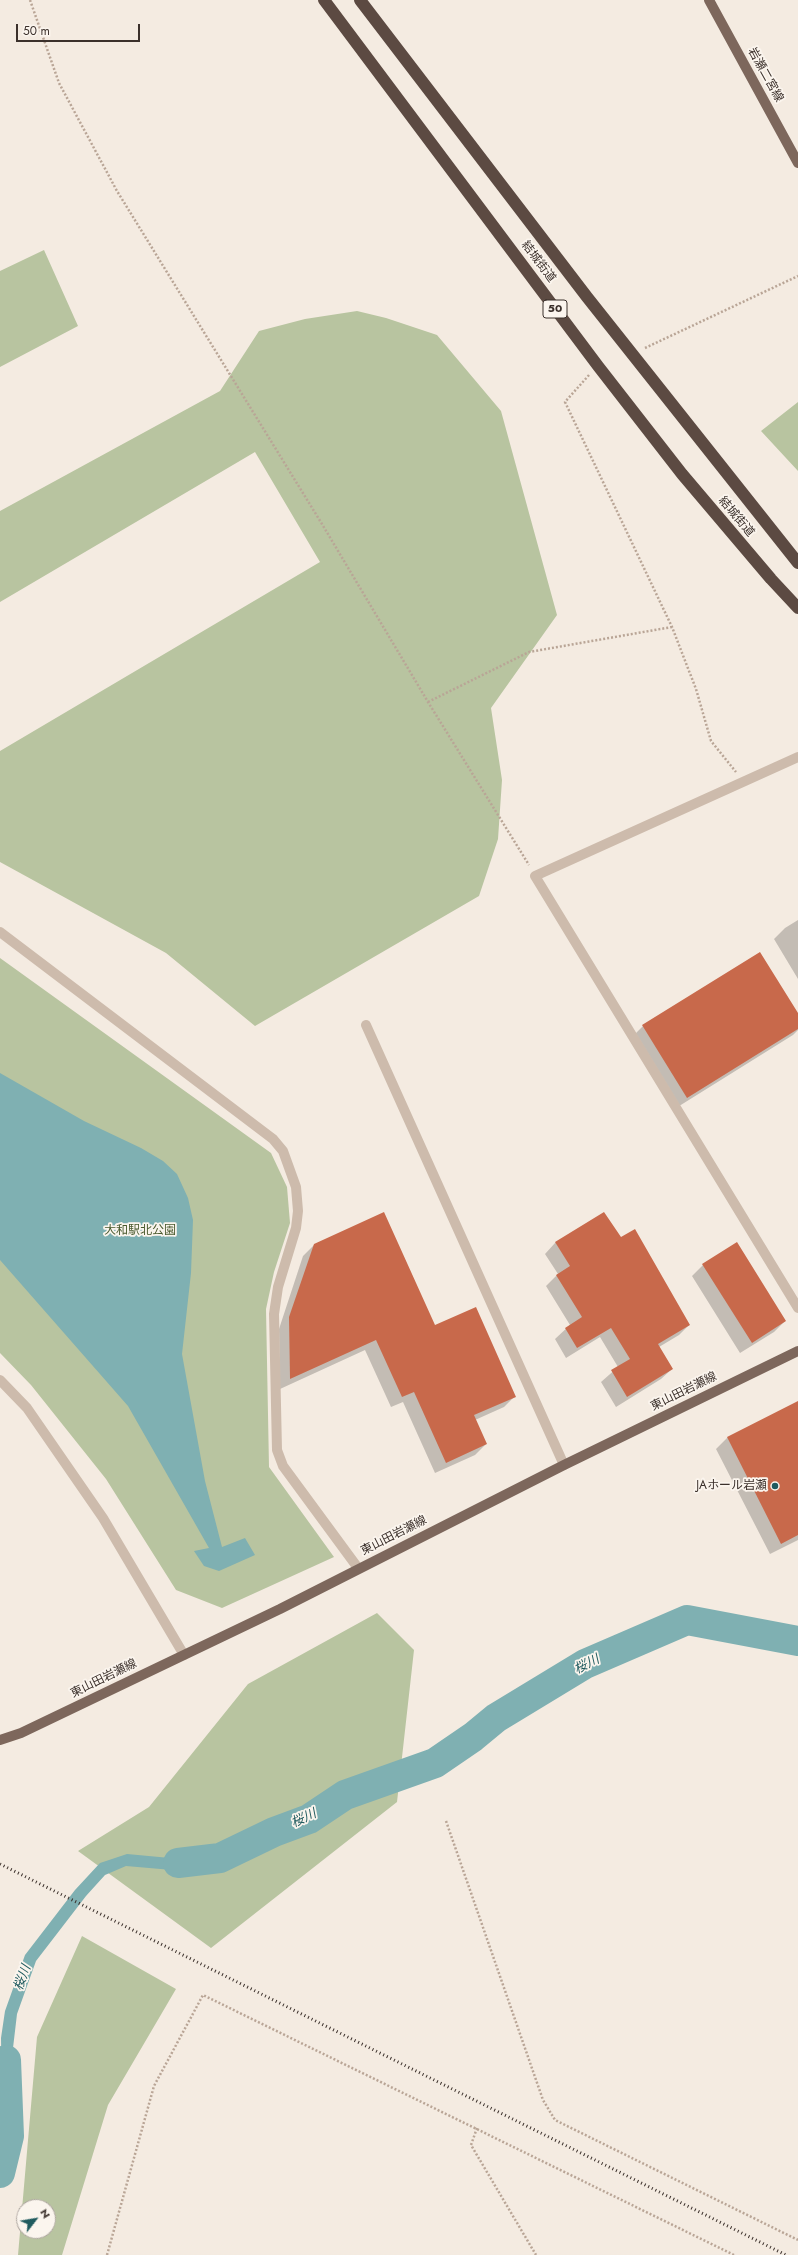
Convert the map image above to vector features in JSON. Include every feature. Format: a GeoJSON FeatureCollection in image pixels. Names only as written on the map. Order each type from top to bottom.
{"type":"FeatureCollection","features":[{"type":"Feature","properties":{"kind":"highway","name":"結城街道"},"geometry":{"type":"LineString","coordinates":[[324,0],[593,360],[668,456],[728,529],[798,608]]}},
{"type":"Feature","properties":{"kind":"highway","name":"結城街道"},"geometry":{"type":"LineString","coordinates":[[360,0],[587,297],[798,563]]}},
{"type":"Feature","properties":{"kind":"main road","name":"岩瀬二宮線"},"geometry":{"type":"LineString","coordinates":[[709,0],[798,162]]}},
{"type":"Feature","properties":{"kind":"main road","name":"東山田岩瀬線"},"geometry":{"type":"LineString","coordinates":[[0,1740],[21,1733],[280,1609],[358,1568],[564,1465],[798,1351]]}},
{"type":"Feature","properties":{"kind":"street"},"geometry":{"type":"LineString","coordinates":[[798,757],[535,876],[798,1308]]}},
{"type":"Feature","properties":{"kind":"street"},"geometry":{"type":"LineString","coordinates":[[0,932],[273,1139],[283,1151],[296,1187],[298,1211],[296,1228],[278,1287],[274,1314],[277,1450],[283,1466],[358,1568]]}},
{"type":"Feature","properties":{"kind":"street"},"geometry":{"type":"LineString","coordinates":[[366,1026],[564,1465]]}},
{"type":"Feature","properties":{"kind":"street"},"geometry":{"type":"LineString","coordinates":[[0,1380],[26,1408],[103,1518],[184,1655]]}},
{"type":"Feature","properties":{"kind":"path"},"geometry":{"type":"LineString","coordinates":[[30,0],[59,83],[117,191],[322,524],[428,702],[535,876]]}},
{"type":"Feature","properties":{"kind":"path"},"geometry":{"type":"LineString","coordinates":[[428,702],[529,652],[672,627],[696,689],[711,741],[744,781]]}},
{"type":"Feature","properties":{"kind":"path"},"geometry":{"type":"LineString","coordinates":[[446,1820],[543,2100],[555,2120],[798,2240]]}},
{"type":"Feature","properties":{"kind":"path"},"geometry":{"type":"LineString","coordinates":[[107,2255],[154,2086],[203,1995],[734,2255]]}},
{"type":"Feature","properties":{"kind":"path"},"geometry":{"type":"LineString","coordinates":[[477,2128],[471,2145],[536,2255]]}},
{"type":"Feature","properties":{"kind":"green space"},"geometry":{"type":"Polygon","coordinates":[[[44,250],[78,326],[0,367],[0,271],[44,250]]]}},
{"type":"Feature","properties":{"kind":"green space"},"geometry":{"type":"Polygon","coordinates":[[[357,311],[386,318],[437,335],[501,411],[557,615],[491,708],[502,780],[498,839],[479,896],[255,1026],[166,953],[0,862],[0,751],[320,562],[255,452],[0,602],[0,511],[220,391],[259,331],[305,319],[357,311]]]}},
{"type":"Feature","properties":{"kind":"green space"},"geometry":{"type":"Polygon","coordinates":[[[798,402],[798,471],[761,431],[798,402]]]}},
{"type":"Feature","properties":{"kind":"green space","name":"大和駅北公園"},"geometry":{"type":"Polygon","coordinates":[[[0,958],[271,1153],[287,1187],[290,1223],[274,1272],[266,1309],[269,1467],[334,1557],[222,1608],[176,1590],[106,1479],[31,1385],[0,1353],[0,958]]]}},
{"type":"Feature","properties":{"kind":"green space"},"geometry":{"type":"Polygon","coordinates":[[[377,1613],[414,1650],[397,1802],[211,1948],[78,1851],[149,1807],[248,1684],[377,1613]]]}},
{"type":"Feature","properties":{"kind":"green space"},"geometry":{"type":"Polygon","coordinates":[[[82,1936],[176,1989],[108,2105],[62,2255],[18,2255],[19,2239],[56,2239],[56,2199],[23,2199],[37,2037],[82,1936]]]}},
{"type":"Feature","properties":{"kind":"water"},"geometry":{"type":"Polygon","coordinates":[[[0,1073],[84,1121],[141,1148],[163,1161],[177,1174],[188,1198],[193,1220],[191,1273],[182,1354],[205,1481],[222,1547],[245,1538],[255,1555],[219,1571],[204,1566],[194,1551],[209,1548],[128,1406],[0,1260],[0,1073]]]}},
{"type":"Feature","properties":{"kind":"water"},"geometry":{"type":"Polygon","coordinates":[[[218,1851],[221,1863],[172,1870],[126,1866],[105,1875],[86,1896],[36,1961],[17,2014],[11,2065],[13,2101],[2,2101],[1,2038],[5,2011],[25,1955],[75,1890],[100,1863],[127,1854],[170,1858],[218,1851]]]}},
{"type":"Feature","properties":{"kind":"building"},"geometry":{"type":"Polygon","coordinates":[[[760,952],[798,1013],[798,1029],[687,1098],[642,1025],[760,952]]]}},
{"type":"Feature","properties":{"kind":"building"},"geometry":{"type":"Polygon","coordinates":[[[384,1212],[435,1325],[476,1307],[516,1397],[474,1415],[487,1444],[446,1463],[414,1392],[402,1397],[376,1340],[290,1379],[289,1317],[314,1244],[384,1212]]]}},
{"type":"Feature","properties":{"kind":"building"},"geometry":{"type":"Polygon","coordinates":[[[604,1212],[621,1237],[635,1229],[690,1325],[658,1344],[673,1369],[627,1397],[611,1370],[630,1359],[611,1328],[577,1348],[565,1328],[582,1317],[556,1275],[570,1266],[555,1242],[604,1212]]]}},
{"type":"Feature","properties":{"kind":"building"},"geometry":{"type":"Polygon","coordinates":[[[737,1242],[786,1321],[752,1343],[702,1264],[737,1242]]]}},
{"type":"Feature","properties":{"kind":"building","name":"JAホール岩瀬"},"geometry":{"type":"Polygon","coordinates":[[[798,1401],[798,1535],[781,1544],[727,1437],[798,1401]]]}},
{"type":"Feature","properties":{"kind":"waterway","name":"桜川"},"geometry":{"type":"LineString","coordinates":[[178,1863],[220,1858],[274,1832],[309,1819],[345,1795],[435,1763],[473,1737],[496,1718],[585,1664],[687,1620],[798,1641]]}},
{"type":"Feature","properties":{"kind":"waterway","name":"桜川"},"geometry":{"type":"LineString","coordinates":[[0,2173],[9,2136],[6,2060]]}},
{"type":"Feature","properties":{"kind":"railway"},"geometry":{"type":"LineString","coordinates":[[0,1864],[786,2255]]}},
{"type":"Feature","properties":{"kind":"place","name":"JAホール岩瀬"},"geometry":{"type":"Point","coordinates":[775,1486]}}]}
